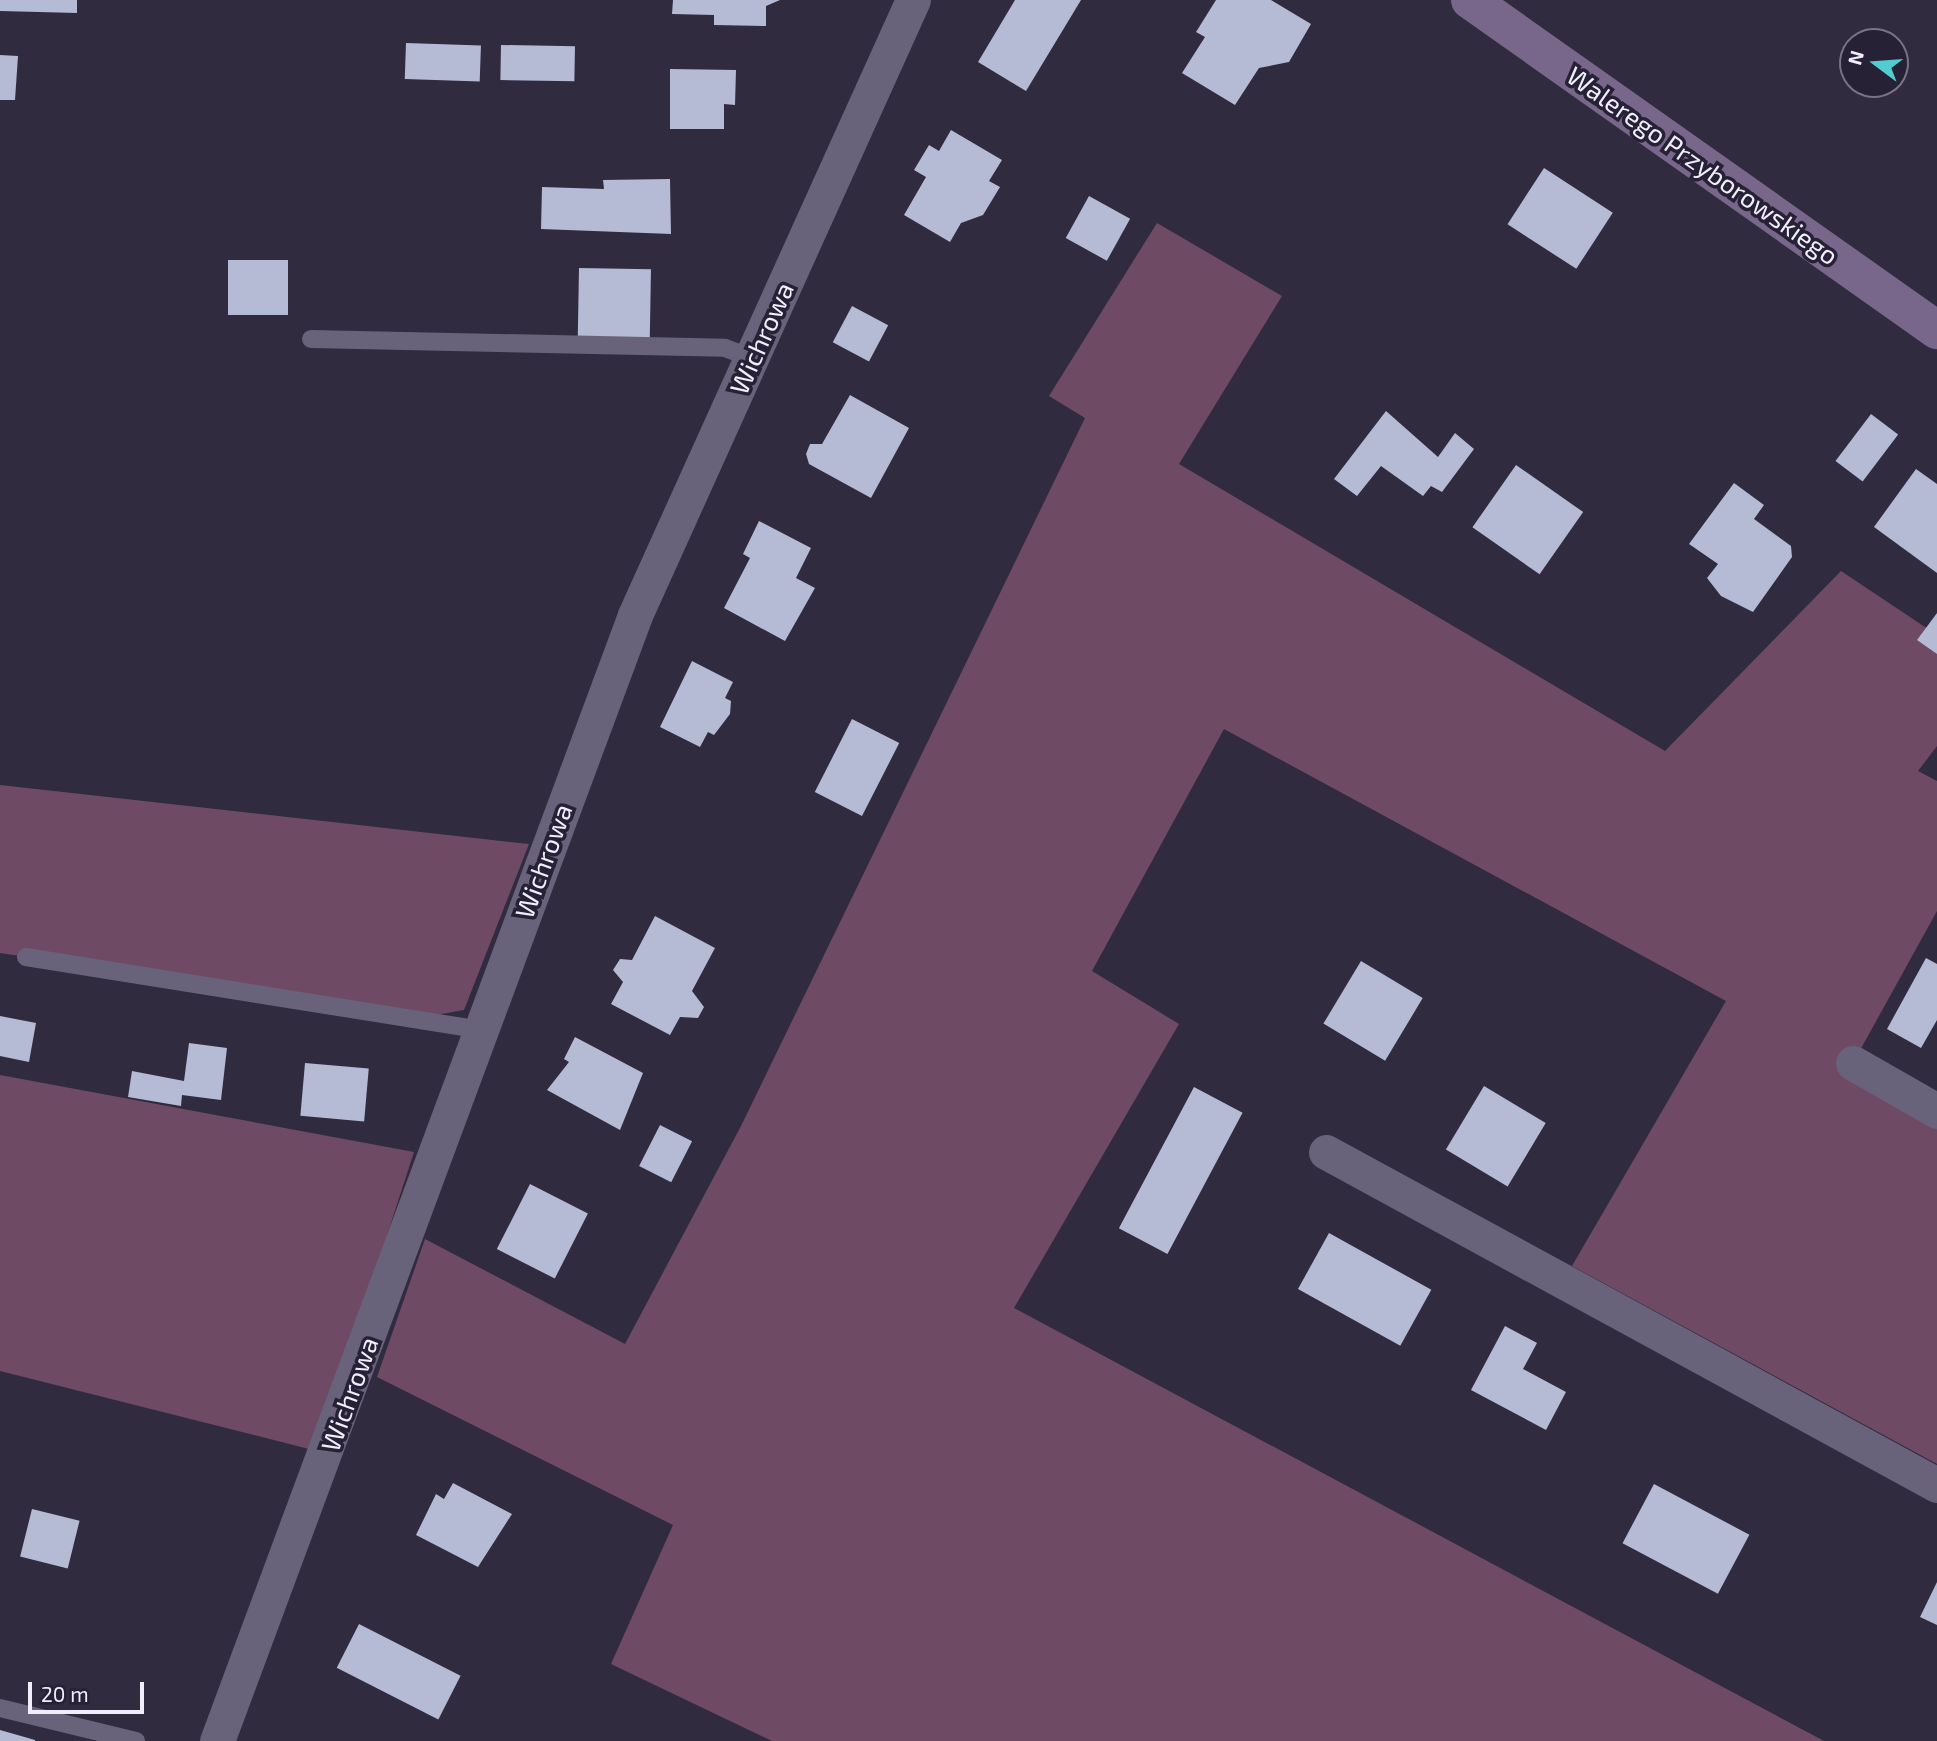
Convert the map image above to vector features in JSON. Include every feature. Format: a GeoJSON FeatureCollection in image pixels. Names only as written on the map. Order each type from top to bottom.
{"type":"FeatureCollection","features":[{"type":"Feature","properties":{"kind":"street","name":"Wichrowa"},"geometry":{"type":"LineString","coordinates":[[217,1741],[635,615],[914,0]]}},
{"type":"Feature","properties":{"kind":"street","name":"Walerego Przyborowskiego"},"geometry":{"type":"LineString","coordinates":[[1470,0],[1937,330]]}},
{"type":"Feature","properties":{"kind":"street"},"geometry":{"type":"LineString","coordinates":[[1853,1063],[1937,1111]]}},
{"type":"Feature","properties":{"kind":"street"},"geometry":{"type":"LineString","coordinates":[[1326,1152],[1937,1485]]}},
{"type":"Feature","properties":{"kind":"lane"},"geometry":{"type":"LineString","coordinates":[[311,339],[725,348],[752,358]]}},
{"type":"Feature","properties":{"kind":"lane"},"geometry":{"type":"LineString","coordinates":[[26,957],[481,1030]]}},
{"type":"Feature","properties":{"kind":"lane"},"geometry":{"type":"LineString","coordinates":[[0,1709],[136,1741]]}},
{"type":"Feature","properties":{"kind":"shaded area"},"geometry":{"type":"Polygon","coordinates":[[[1157,223],[1282,296],[1179,464],[1665,751],[1841,571],[1937,635],[1937,746],[1918,771],[1937,781],[1937,911],[1853,1063],[1937,1111],[1937,1464],[1572,1266],[1726,1001],[1224,729],[1092,971],[1179,1024],[1014,1308],[1824,1741],[772,1741],[611,1664],[673,1525],[377,1377],[425,1239],[625,1344],[741,1126],[1085,418],[1049,396],[1157,223]]]}},
{"type":"Feature","properties":{"kind":"shaded area"},"geometry":{"type":"Polygon","coordinates":[[[0,785],[529,844],[464,1010],[430,1016],[0,953],[0,785]]]}},
{"type":"Feature","properties":{"kind":"shaded area"},"geometry":{"type":"Polygon","coordinates":[[[0,1075],[414,1152],[317,1451],[0,1371],[0,1075]]]}},
{"type":"Feature","properties":{"kind":"building"},"geometry":{"type":"Polygon","coordinates":[[[0,0],[77,0],[77,13],[0,11],[0,0]]]}},
{"type":"Feature","properties":{"kind":"building"},"geometry":{"type":"Polygon","coordinates":[[[673,0],[780,0],[766,6],[766,26],[714,25],[714,15],[672,14],[673,0]]]}},
{"type":"Feature","properties":{"kind":"building"},"geometry":{"type":"Polygon","coordinates":[[[1015,0],[1081,0],[1026,91],[978,62],[1015,0]]]}},
{"type":"Feature","properties":{"kind":"building"},"geometry":{"type":"Polygon","coordinates":[[[1216,0],[1271,0],[1311,24],[1289,62],[1259,68],[1235,105],[1182,73],[1205,37],[1196,32],[1216,0]]]}},
{"type":"Feature","properties":{"kind":"building"},"geometry":{"type":"Polygon","coordinates":[[[406,43],[481,46],[480,82],[405,79],[406,43]]]}},
{"type":"Feature","properties":{"kind":"building"},"geometry":{"type":"Polygon","coordinates":[[[501,45],[575,46],[574,81],[500,80],[501,45]]]}},
{"type":"Feature","properties":{"kind":"building"},"geometry":{"type":"Polygon","coordinates":[[[0,55],[18,56],[15,100],[0,100],[0,55]]]}},
{"type":"Feature","properties":{"kind":"building"},"geometry":{"type":"Polygon","coordinates":[[[670,69],[736,70],[735,105],[724,104],[724,129],[670,129],[670,69]]]}},
{"type":"Feature","properties":{"kind":"building"},"geometry":{"type":"Polygon","coordinates":[[[951,130],[1002,160],[989,181],[1000,187],[983,215],[961,223],[950,242],[904,215],[926,177],[914,170],[929,145],[939,151],[951,130]]]}},
{"type":"Feature","properties":{"kind":"building"},"geometry":{"type":"Polygon","coordinates":[[[1544,168],[1613,213],[1576,269],[1508,224],[1544,168]]]}},
{"type":"Feature","properties":{"kind":"building"},"geometry":{"type":"Polygon","coordinates":[[[670,179],[671,234],[541,229],[542,187],[604,189],[603,180],[670,179]]]}},
{"type":"Feature","properties":{"kind":"building"},"geometry":{"type":"Polygon","coordinates":[[[1089,196],[1130,219],[1107,261],[1066,238],[1089,196]]]}},
{"type":"Feature","properties":{"kind":"building"},"geometry":{"type":"Polygon","coordinates":[[[228,260],[288,260],[288,315],[228,315],[228,260]]]}},
{"type":"Feature","properties":{"kind":"building"},"geometry":{"type":"Polygon","coordinates":[[[579,268],[651,269],[650,338],[578,337],[579,268]]]}},
{"type":"Feature","properties":{"kind":"building"},"geometry":{"type":"Polygon","coordinates":[[[852,306],[888,325],[869,361],[833,342],[852,306]]]}},
{"type":"Feature","properties":{"kind":"building"},"geometry":{"type":"Polygon","coordinates":[[[850,395],[909,428],[871,498],[809,464],[806,454],[810,444],[822,444],[850,395]]]}},
{"type":"Feature","properties":{"kind":"building"},"geometry":{"type":"Polygon","coordinates":[[[1386,411],[1438,457],[1455,433],[1474,449],[1442,492],[1431,486],[1423,496],[1381,466],[1357,496],[1334,479],[1386,411]]]}},
{"type":"Feature","properties":{"kind":"building"},"geometry":{"type":"Polygon","coordinates":[[[1871,414],[1898,434],[1863,482],[1835,461],[1871,414]]]}},
{"type":"Feature","properties":{"kind":"building"},"geometry":{"type":"Polygon","coordinates":[[[1516,465],[1583,512],[1540,574],[1472,527],[1516,465]]]}},
{"type":"Feature","properties":{"kind":"building"},"geometry":{"type":"Polygon","coordinates":[[[1916,469],[1937,484],[1937,573],[1874,527],[1916,469]]]}},
{"type":"Feature","properties":{"kind":"building"},"geometry":{"type":"Polygon","coordinates":[[[1734,483],[1764,505],[1754,519],[1791,546],[1792,557],[1753,612],[1721,596],[1707,578],[1718,564],[1689,544],[1734,483]]]}},
{"type":"Feature","properties":{"kind":"building"},"geometry":{"type":"Polygon","coordinates":[[[759,521],[811,548],[796,578],[815,588],[785,641],[724,608],[750,558],[743,554],[759,521]]]}},
{"type":"Feature","properties":{"kind":"building"},"geometry":{"type":"Polygon","coordinates":[[[1937,613],[1937,654],[1917,640],[1937,613]]]}},
{"type":"Feature","properties":{"kind":"building"},"geometry":{"type":"Polygon","coordinates":[[[692,661],[733,682],[725,698],[731,701],[730,714],[714,735],[708,732],[700,747],[660,727],[692,661]]]}},
{"type":"Feature","properties":{"kind":"building"},"geometry":{"type":"Polygon","coordinates":[[[852,719],[899,743],[862,816],[815,792],[852,719]]]}},
{"type":"Feature","properties":{"kind":"building"},"geometry":{"type":"Polygon","coordinates":[[[655,916],[715,948],[692,991],[704,1007],[698,1018],[680,1017],[670,1035],[611,1004],[623,982],[613,970],[620,959],[632,960],[655,916]]]}},
{"type":"Feature","properties":{"kind":"building"},"geometry":{"type":"Polygon","coordinates":[[[1926,958],[1937,964],[1937,1020],[1921,1048],[1887,1029],[1926,958]]]}},
{"type":"Feature","properties":{"kind":"building"},"geometry":{"type":"Polygon","coordinates":[[[1361,961],[1423,998],[1385,1061],[1323,1024],[1361,961]]]}},
{"type":"Feature","properties":{"kind":"building"},"geometry":{"type":"Polygon","coordinates":[[[0,1016],[36,1023],[29,1062],[0,1056],[0,1016]]]}},
{"type":"Feature","properties":{"kind":"building"},"geometry":{"type":"Polygon","coordinates":[[[575,1037],[643,1073],[620,1130],[547,1090],[569,1062],[564,1059],[575,1037]]]}},
{"type":"Feature","properties":{"kind":"building"},"geometry":{"type":"Polygon","coordinates":[[[189,1043],[227,1048],[221,1100],[182,1095],[181,1106],[128,1097],[132,1071],[184,1081],[189,1043]]]}},
{"type":"Feature","properties":{"kind":"building"},"geometry":{"type":"Polygon","coordinates":[[[305,1063],[369,1069],[364,1121],[300,1116],[305,1063]]]}},
{"type":"Feature","properties":{"kind":"building"},"geometry":{"type":"Polygon","coordinates":[[[1484,1086],[1546,1123],[1508,1187],[1446,1149],[1484,1086]]]}},
{"type":"Feature","properties":{"kind":"building"},"geometry":{"type":"Polygon","coordinates":[[[1194,1087],[1243,1113],[1167,1254],[1119,1228],[1194,1087]]]}},
{"type":"Feature","properties":{"kind":"building"},"geometry":{"type":"Polygon","coordinates":[[[660,1125],[692,1141],[671,1182],[639,1166],[660,1125]]]}},
{"type":"Feature","properties":{"kind":"building"},"geometry":{"type":"Polygon","coordinates":[[[530,1184],[588,1214],[555,1279],[497,1249],[530,1184]]]}},
{"type":"Feature","properties":{"kind":"building"},"geometry":{"type":"Polygon","coordinates":[[[1329,1233],[1431,1290],[1400,1346],[1298,1289],[1329,1233]]]}},
{"type":"Feature","properties":{"kind":"building"},"geometry":{"type":"Polygon","coordinates":[[[1505,1326],[1537,1343],[1523,1369],[1566,1392],[1546,1430],[1471,1390],[1505,1326]]]}},
{"type":"Feature","properties":{"kind":"building"},"geometry":{"type":"Polygon","coordinates":[[[453,1483],[512,1514],[478,1567],[416,1535],[436,1494],[444,1499],[453,1483]]]}},
{"type":"Feature","properties":{"kind":"building"},"geometry":{"type":"Polygon","coordinates":[[[1654,1484],[1749,1535],[1718,1594],[1623,1543],[1654,1484]]]}},
{"type":"Feature","properties":{"kind":"building"},"geometry":{"type":"Polygon","coordinates":[[[32,1509],[80,1521],[68,1568],[20,1557],[32,1509]]]}},
{"type":"Feature","properties":{"kind":"building"},"geometry":{"type":"Polygon","coordinates":[[[1937,1582],[1937,1625],[1920,1617],[1937,1582]]]}},
{"type":"Feature","properties":{"kind":"building"},"geometry":{"type":"Polygon","coordinates":[[[359,1624],[461,1676],[438,1719],[337,1668],[359,1624]]]}},
{"type":"Feature","properties":{"kind":"building"},"geometry":{"type":"Polygon","coordinates":[[[0,1730],[35,1740],[35,1741],[0,1741],[0,1730]]]}}]}
